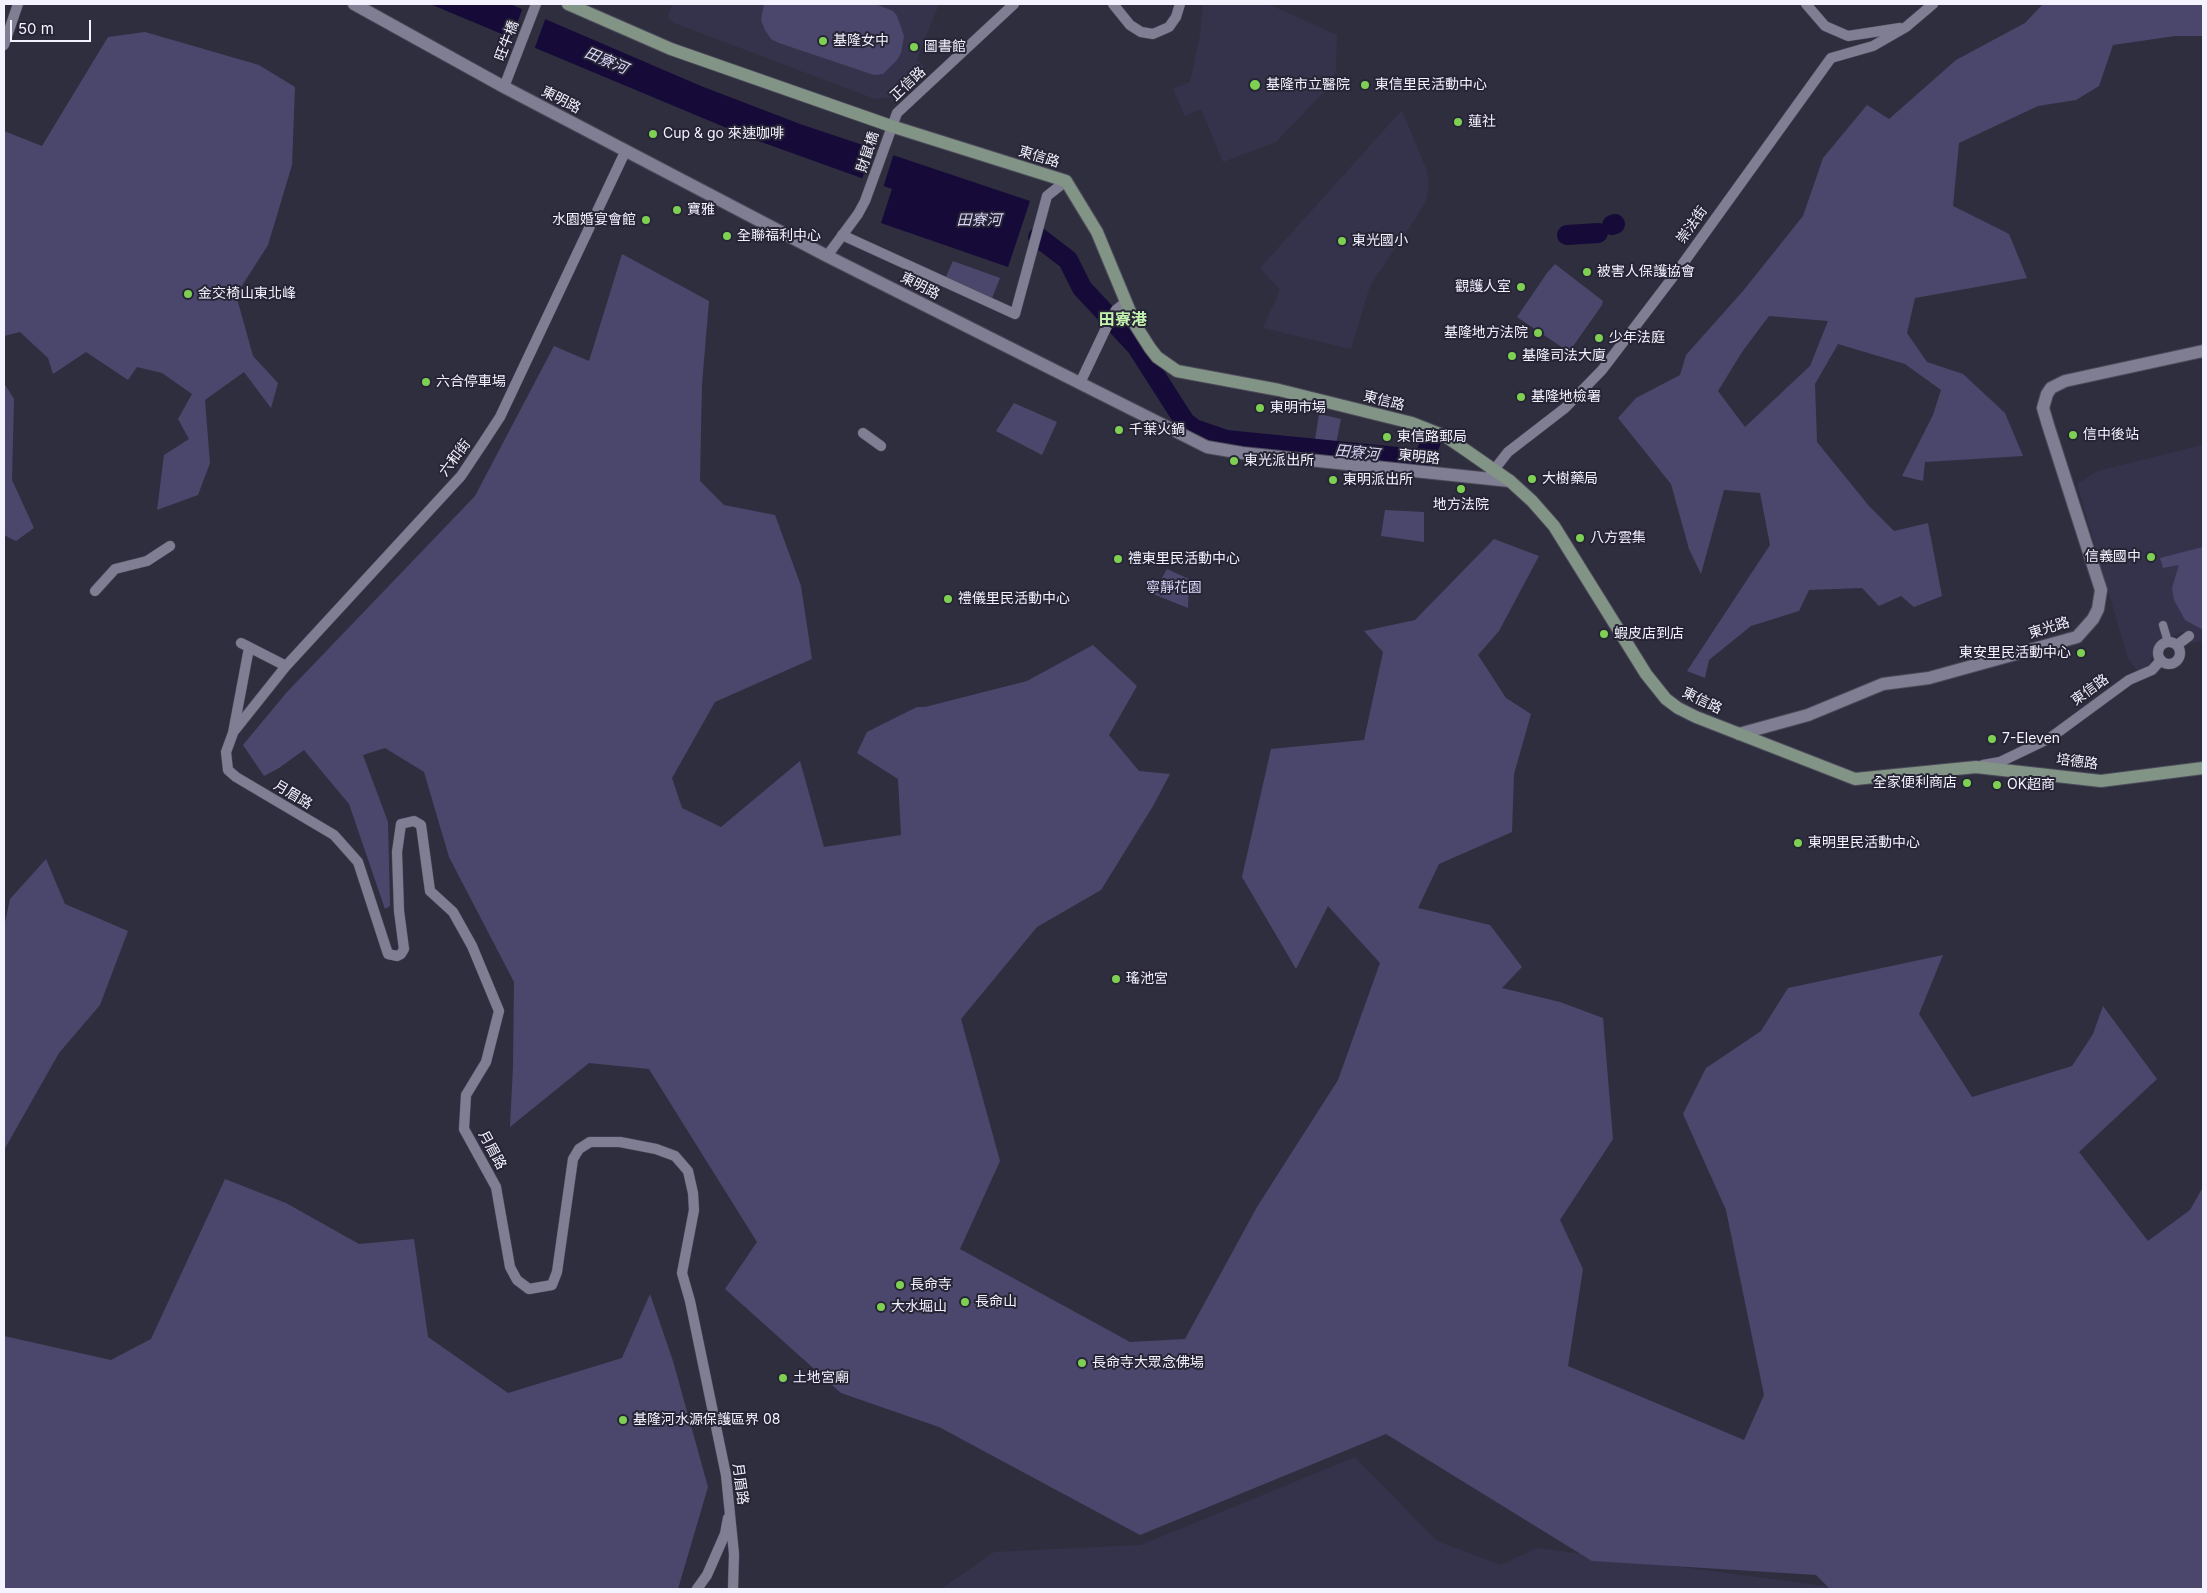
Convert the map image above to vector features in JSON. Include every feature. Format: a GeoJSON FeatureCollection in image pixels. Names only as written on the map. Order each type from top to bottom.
{"type":"FeatureCollection","features":[{"type":"Feature","properties":{"kind":"main road","name":"東信路"},"geometry":{"type":"LineString","coordinates":[[568,4],[671,49],[891,126],[1066,181],[1097,232],[1121,306],[1150,348],[1167,365],[1177,371],[1279,390],[1412,423],[1445,436],[1491,474],[1510,481],[1532,501],[1554,526],[1646,674],[1666,699],[1678,708],[1696,717],[1856,779],[1976,767]]}},
{"type":"Feature","properties":{"kind":"main road","name":"培德路"},"geometry":{"type":"LineString","coordinates":[[1976,767],[2101,781],[2203,768]]}},
{"type":"Feature","properties":{"kind":"street"},"geometry":{"type":"LineString","coordinates":[[4,45],[18,4]]}},
{"type":"Feature","properties":{"kind":"street","name":"東明路"},"geometry":{"type":"LineString","coordinates":[[354,4],[504,87],[827,256],[1207,446],[1242,453],[1491,474]]}},
{"type":"Feature","properties":{"kind":"street","name":"旺牛橋"},"geometry":{"type":"LineString","coordinates":[[504,87],[536,4]]}},
{"type":"Feature","properties":{"kind":"street","name":"正信路"},"geometry":{"type":"LineString","coordinates":[[891,126],[897,113],[1014,4]]}},
{"type":"Feature","properties":{"kind":"street"},"geometry":{"type":"LineString","coordinates":[[1113,4],[1130,25],[1141,32],[1153,34],[1170,27],[1180,4]]}},
{"type":"Feature","properties":{"kind":"street"},"geometry":{"type":"LineString","coordinates":[[1806,4],[1825,26],[1848,36],[1906,27]]}},
{"type":"Feature","properties":{"kind":"street","name":"崇法街"},"geometry":{"type":"LineString","coordinates":[[1491,474],[1508,452],[1564,408],[1602,370],[1679,268],[1831,58],[1873,46],[1906,27],[1932,4]]}},
{"type":"Feature","properties":{"kind":"street","name":"財鼠橋"},"geometry":{"type":"LineString","coordinates":[[827,256],[858,214],[870,187],[891,126]]}},
{"type":"Feature","properties":{"kind":"street","name":"六和街"},"geometry":{"type":"LineString","coordinates":[[233,733],[286,666],[461,476],[484,443],[500,417],[626,150]]}},
{"type":"Feature","properties":{"kind":"street"},"geometry":{"type":"LineString","coordinates":[[842,234],[1015,314],[1047,196],[1066,181]]}},
{"type":"Feature","properties":{"kind":"street"},"geometry":{"type":"LineString","coordinates":[[1080,383],[1107,326],[1121,306]]}},
{"type":"Feature","properties":{"kind":"street","name":"東光路"},"geometry":{"type":"LineString","coordinates":[[1739,734],[1808,715],[1883,684],[1929,678],[2077,637],[2096,614],[2101,590],[2043,408],[2047,394],[2051,388],[2065,381],[2203,351]]}},
{"type":"Feature","properties":{"kind":"street"},"geometry":{"type":"LineString","coordinates":[[863,433],[881,446]]}},
{"type":"Feature","properties":{"kind":"street"},"geometry":{"type":"LineString","coordinates":[[94,591],[114,569],[147,561],[170,546]]}},
{"type":"Feature","properties":{"kind":"street"},"geometry":{"type":"LineString","coordinates":[[2163,625],[2172,643],[2180,654],[2177,660],[2171,664],[2161,660],[2158,654],[2160,648],[2172,643],[2188,636]]}},
{"type":"Feature","properties":{"kind":"street","name":"月眉路"},"geometry":{"type":"LineString","coordinates":[[286,666],[245,645],[233,733],[226,752],[228,770],[236,778],[334,835],[358,862],[388,954],[397,956],[404,949],[397,852],[401,824],[414,821],[421,825],[430,891],[453,912],[472,946],[499,1011],[486,1062],[466,1095],[464,1129],[496,1186],[510,1267],[517,1280],[530,1289],[552,1285],[557,1272],[573,1160],[579,1149],[590,1142],[620,1142],[656,1149],[675,1156],[688,1171],[693,1193],[694,1210],[682,1273],[690,1301],[726,1475],[734,1554],[733,1589]]}},
{"type":"Feature","properties":{"kind":"street","name":"東信路"},"geometry":{"type":"LineString","coordinates":[[1976,767],[2000,762],[2050,738],[2129,680],[2152,670],[2161,660]]}},
{"type":"Feature","properties":{"kind":"street"},"geometry":{"type":"LineString","coordinates":[[697,1589],[725,1534],[730,1505]]}},
{"type":"Feature","properties":{"kind":"shaded area","name":"基隆女中"},"geometry":{"type":"Polygon","coordinates":[[[672,4],[939,4],[917,59],[926,69],[893,97],[875,99],[674,23],[668,17],[672,4]]]}},
{"type":"Feature","properties":{"kind":"shaded area","name":"基隆市立醫院"},"geometry":{"type":"Polygon","coordinates":[[[1203,4],[1268,4],[1337,35],[1336,72],[1326,90],[1276,142],[1223,162],[1201,109],[1185,116],[1173,89],[1190,82],[1200,35],[1203,4]]]}},
{"type":"Feature","properties":{"kind":"shaded area","name":"東光國小"},"geometry":{"type":"Polygon","coordinates":[[[1402,110],[1427,171],[1429,184],[1427,198],[1370,286],[1351,349],[1263,328],[1280,290],[1260,268],[1402,110]]]}},
{"type":"Feature","properties":{"kind":"shaded area","name":"信義國中"},"geometry":{"type":"Polygon","coordinates":[[[2203,445],[2203,641],[2192,643],[2182,631],[2177,635],[2161,639],[2156,646],[2148,667],[2140,674],[2128,659],[2077,484],[2097,471],[2203,445]]]}},
{"type":"Feature","properties":{"kind":"shaded area"},"geometry":{"type":"Polygon","coordinates":[[[1355,1457],[1437,1541],[1501,1565],[1537,1548],[1847,1589],[941,1589],[994,1552],[1141,1545],[1355,1457]]]}},
{"type":"Feature","properties":{"kind":"green space"},"geometry":{"type":"Polygon","coordinates":[[[764,4],[875,4],[893,11],[897,16],[904,36],[901,53],[897,60],[883,74],[874,75],[779,43],[771,39],[761,20],[764,4]]]}},
{"type":"Feature","properties":{"kind":"green space"},"geometry":{"type":"Polygon","coordinates":[[[2043,4],[2203,4],[2203,36],[2175,36],[2113,45],[2099,86],[2076,100],[2038,106],[1959,143],[1953,206],[2009,234],[2027,278],[1915,298],[1907,333],[1927,362],[1963,374],[2005,413],[2023,456],[1925,462],[1923,481],[1902,476],[1933,415],[1941,390],[1905,364],[1838,344],[1815,384],[1817,442],[1869,506],[1894,531],[1928,523],[1942,596],[1914,607],[1901,596],[1879,606],[1862,588],[1809,590],[1799,611],[1751,626],[1709,660],[1705,678],[1687,671],[1770,545],[1760,493],[1724,490],[1701,574],[1689,549],[1671,484],[1618,418],[1636,398],[1680,375],[1686,355],[1743,291],[1803,216],[1823,158],[1867,105],[1889,119],[1956,60],[2025,23],[2043,4]],[[1769,316],[1742,352],[1718,391],[1745,427],[1810,366],[1828,321],[1769,316]]]}},
{"type":"Feature","properties":{"kind":"green space"},"geometry":{"type":"Polygon","coordinates":[[[145,32],[259,65],[295,87],[292,165],[268,245],[236,295],[253,356],[278,383],[271,408],[244,372],[205,400],[210,463],[198,495],[157,510],[164,455],[189,439],[178,419],[192,394],[162,373],[137,367],[128,380],[86,352],[53,374],[48,358],[20,332],[4,336],[4,131],[42,146],[108,37],[145,32]]]}},
{"type":"Feature","properties":{"kind":"green space"},"geometry":{"type":"Polygon","coordinates":[[[622,254],[709,301],[702,384],[700,481],[724,505],[775,515],[801,586],[812,659],[715,702],[672,778],[682,808],[721,827],[800,761],[824,847],[901,835],[898,779],[857,753],[867,732],[917,707],[925,707],[1027,681],[1093,645],[1137,686],[1109,735],[1139,771],[1170,774],[1153,806],[1101,890],[1037,927],[961,1019],[1000,1161],[960,1249],[1130,1342],[1185,1339],[1257,1207],[1338,1080],[1380,963],[1328,906],[1296,969],[1242,877],[1271,749],[1364,740],[1383,652],[1364,631],[1415,620],[1494,539],[1539,556],[1499,631],[1478,655],[1506,698],[1531,714],[1514,774],[1512,832],[1439,864],[1418,908],[1490,925],[1522,967],[1502,988],[1560,1002],[1603,1018],[1613,1139],[1560,1220],[1583,1269],[1568,1366],[1744,1440],[1764,1395],[1726,1210],[1683,1114],[1706,1068],[1761,1031],[1788,988],[1943,955],[1919,1014],[1972,1097],[2072,1066],[2093,1034],[2103,1006],[2157,1079],[2079,1152],[2148,1241],[2190,1210],[2203,1187],[2203,1589],[1830,1589],[1816,1575],[1592,1561],[1386,1434],[1140,1535],[939,1427],[841,1393],[725,1289],[757,1242],[649,1069],[589,1063],[510,1127],[514,982],[449,857],[424,772],[385,748],[363,755],[388,822],[390,906],[385,909],[349,804],[304,750],[264,776],[243,745],[287,692],[475,496],[554,346],[589,361],[622,254]]]}},
{"type":"Feature","properties":{"kind":"green space"},"geometry":{"type":"Polygon","coordinates":[[[953,261],[1000,278],[990,303],[944,281],[953,261]]]}},
{"type":"Feature","properties":{"kind":"green space"},"geometry":{"type":"Polygon","coordinates":[[[1555,264],[1603,301],[1569,352],[1517,317],[1555,264]]]}},
{"type":"Feature","properties":{"kind":"green space"},"geometry":{"type":"Polygon","coordinates":[[[4,383],[14,399],[12,480],[34,528],[16,541],[4,535],[4,383]]]}},
{"type":"Feature","properties":{"kind":"green space"},"geometry":{"type":"Polygon","coordinates":[[[1014,403],[1057,422],[1042,455],[996,431],[1014,403]]]}},
{"type":"Feature","properties":{"kind":"green space"},"geometry":{"type":"Polygon","coordinates":[[[1319,414],[1341,419],[1336,444],[1315,440],[1319,414]]]}},
{"type":"Feature","properties":{"kind":"green space"},"geometry":{"type":"Polygon","coordinates":[[[1385,510],[1424,512],[1424,542],[1381,536],[1385,510]]]}},
{"type":"Feature","properties":{"kind":"green space"},"geometry":{"type":"Polygon","coordinates":[[[2203,547],[2203,630],[2185,620],[2174,600],[2172,588],[2179,565],[2163,568],[2160,558],[2203,547]]]}},
{"type":"Feature","properties":{"kind":"green space","name":"寧靜花園"},"geometry":{"type":"Polygon","coordinates":[[[1167,569],[1189,579],[1188,608],[1153,594],[1167,569]]]}},
{"type":"Feature","properties":{"kind":"green space"},"geometry":{"type":"Polygon","coordinates":[[[46,859],[65,904],[128,931],[100,1005],[59,1053],[4,1150],[4,927],[10,899],[46,859]]]}},
{"type":"Feature","properties":{"kind":"green space"},"geometry":{"type":"Polygon","coordinates":[[[225,1179],[286,1203],[359,1244],[414,1239],[428,1337],[508,1393],[622,1358],[650,1294],[673,1361],[708,1487],[678,1589],[4,1589],[4,1336],[111,1360],[151,1339],[225,1179]]]}},
{"type":"Feature","properties":{"kind":"water","name":"田寮河"},"geometry":{"type":"Polygon","coordinates":[[[430,4],[510,4],[701,86],[800,124],[1030,201],[1008,267],[881,223],[892,189],[753,139],[430,4]]]}},
{"type":"Feature","properties":{"kind":"pier"},"geometry":{"type":"Polygon","coordinates":[[[523,7],[546,17],[534,50],[511,40],[523,7]]]}},
{"type":"Feature","properties":{"kind":"pier"},"geometry":{"type":"Polygon","coordinates":[[[875,146],[894,153],[883,188],[861,181],[875,146]]]}},
{"type":"Feature","properties":{"kind":"waterway","name":"田寮河"},"geometry":{"type":"LineString","coordinates":[[1567,235],[1598,233]]}},
{"type":"Feature","properties":{"kind":"waterway","name":"田寮河"},"geometry":{"type":"LineString","coordinates":[[1038,237],[1068,260],[1082,288],[1137,347],[1185,422],[1194,429],[1226,440],[1417,459],[1425,456],[1431,441]]}},
{"type":"Feature","properties":{"kind":"place","name":"基隆女中"},"geometry":{"type":"Point","coordinates":[823,41]}},
{"type":"Feature","properties":{"kind":"place","name":"圖書館"},"geometry":{"type":"Point","coordinates":[914,47]}},
{"type":"Feature","properties":{"kind":"place","name":"基隆市立醫院"},"geometry":{"type":"Point","coordinates":[1255,85]}},
{"type":"Feature","properties":{"kind":"place","name":"東信里民活動中心"},"geometry":{"type":"Point","coordinates":[1365,85]}},
{"type":"Feature","properties":{"kind":"place","name":"蓮社"},"geometry":{"type":"Point","coordinates":[1458,122]}},
{"type":"Feature","properties":{"kind":"place","name":"Cup & go 來速咖啡"},"geometry":{"type":"Point","coordinates":[653,134]}},
{"type":"Feature","properties":{"kind":"place","name":"寶雅"},"geometry":{"type":"Point","coordinates":[677,210]}},
{"type":"Feature","properties":{"kind":"place","name":"水園婚宴會館"},"geometry":{"type":"Point","coordinates":[646,220]}},
{"type":"Feature","properties":{"kind":"place","name":"全聯福利中心"},"geometry":{"type":"Point","coordinates":[727,236]}},
{"type":"Feature","properties":{"kind":"place","name":"東光國小"},"geometry":{"type":"Point","coordinates":[1342,241]}},
{"type":"Feature","properties":{"kind":"place","name":"被害人保護協會"},"geometry":{"type":"Point","coordinates":[1587,272]}},
{"type":"Feature","properties":{"kind":"place","name":"觀護人室"},"geometry":{"type":"Point","coordinates":[1521,287]}},
{"type":"Feature","properties":{"kind":"place","name":"金交椅山東北峰"},"geometry":{"type":"Point","coordinates":[188,294]}},
{"type":"Feature","properties":{"kind":"place","name":"基隆地方法院"},"geometry":{"type":"Point","coordinates":[1538,333]}},
{"type":"Feature","properties":{"kind":"place","name":"少年法庭"},"geometry":{"type":"Point","coordinates":[1599,338]}},
{"type":"Feature","properties":{"kind":"place","name":"基隆司法大廈"},"geometry":{"type":"Point","coordinates":[1512,356]}},
{"type":"Feature","properties":{"kind":"place","name":"六合停車場"},"geometry":{"type":"Point","coordinates":[426,382]}},
{"type":"Feature","properties":{"kind":"place","name":"基隆地檢署"},"geometry":{"type":"Point","coordinates":[1521,397]}},
{"type":"Feature","properties":{"kind":"place","name":"東明市場"},"geometry":{"type":"Point","coordinates":[1260,408]}},
{"type":"Feature","properties":{"kind":"place","name":"千葉火鍋"},"geometry":{"type":"Point","coordinates":[1119,430]}},
{"type":"Feature","properties":{"kind":"place","name":"信中後站"},"geometry":{"type":"Point","coordinates":[2073,435]}},
{"type":"Feature","properties":{"kind":"place","name":"東信路郵局"},"geometry":{"type":"Point","coordinates":[1387,437]}},
{"type":"Feature","properties":{"kind":"place","name":"東光派出所"},"geometry":{"type":"Point","coordinates":[1234,461]}},
{"type":"Feature","properties":{"kind":"place","name":"大樹藥局"},"geometry":{"type":"Point","coordinates":[1532,479]}},
{"type":"Feature","properties":{"kind":"place","name":"東明派出所"},"geometry":{"type":"Point","coordinates":[1333,480]}},
{"type":"Feature","properties":{"kind":"place","name":"地方法院"},"geometry":{"type":"Point","coordinates":[1461,489]}},
{"type":"Feature","properties":{"kind":"place","name":"八方雲集"},"geometry":{"type":"Point","coordinates":[1580,538]}},
{"type":"Feature","properties":{"kind":"place","name":"信義國中"},"geometry":{"type":"Point","coordinates":[2151,557]}},
{"type":"Feature","properties":{"kind":"place","name":"禮東里民活動中心"},"geometry":{"type":"Point","coordinates":[1118,559]}},
{"type":"Feature","properties":{"kind":"place","name":"禮儀里民活動中心"},"geometry":{"type":"Point","coordinates":[948,599]}},
{"type":"Feature","properties":{"kind":"place","name":"蝦皮店到店"},"geometry":{"type":"Point","coordinates":[1604,634]}},
{"type":"Feature","properties":{"kind":"place","name":"東安里民活動中心"},"geometry":{"type":"Point","coordinates":[2081,653]}},
{"type":"Feature","properties":{"kind":"place","name":"7-Eleven"},"geometry":{"type":"Point","coordinates":[1992,739]}},
{"type":"Feature","properties":{"kind":"place","name":"全家便利商店"},"geometry":{"type":"Point","coordinates":[1967,783]}},
{"type":"Feature","properties":{"kind":"place","name":"OK超商"},"geometry":{"type":"Point","coordinates":[1997,785]}},
{"type":"Feature","properties":{"kind":"place","name":"東明里民活動中心"},"geometry":{"type":"Point","coordinates":[1798,843]}},
{"type":"Feature","properties":{"kind":"place","name":"瑤池宮"},"geometry":{"type":"Point","coordinates":[1116,979]}},
{"type":"Feature","properties":{"kind":"place","name":"長命寺"},"geometry":{"type":"Point","coordinates":[900,1285]}},
{"type":"Feature","properties":{"kind":"place","name":"長命山"},"geometry":{"type":"Point","coordinates":[965,1302]}},
{"type":"Feature","properties":{"kind":"place","name":"大水堀山"},"geometry":{"type":"Point","coordinates":[881,1307]}},
{"type":"Feature","properties":{"kind":"place","name":"長命寺大眾念佛場"},"geometry":{"type":"Point","coordinates":[1082,1363]}},
{"type":"Feature","properties":{"kind":"place","name":"土地宮廟"},"geometry":{"type":"Point","coordinates":[783,1378]}},
{"type":"Feature","properties":{"kind":"place","name":"基隆河水源保護區界 08"},"geometry":{"type":"Point","coordinates":[623,1420]}},
{"type":"Feature","properties":{"kind":"district","name":"田寮港"},"geometry":{"type":"Point","coordinates":[1123,320]}}]}
